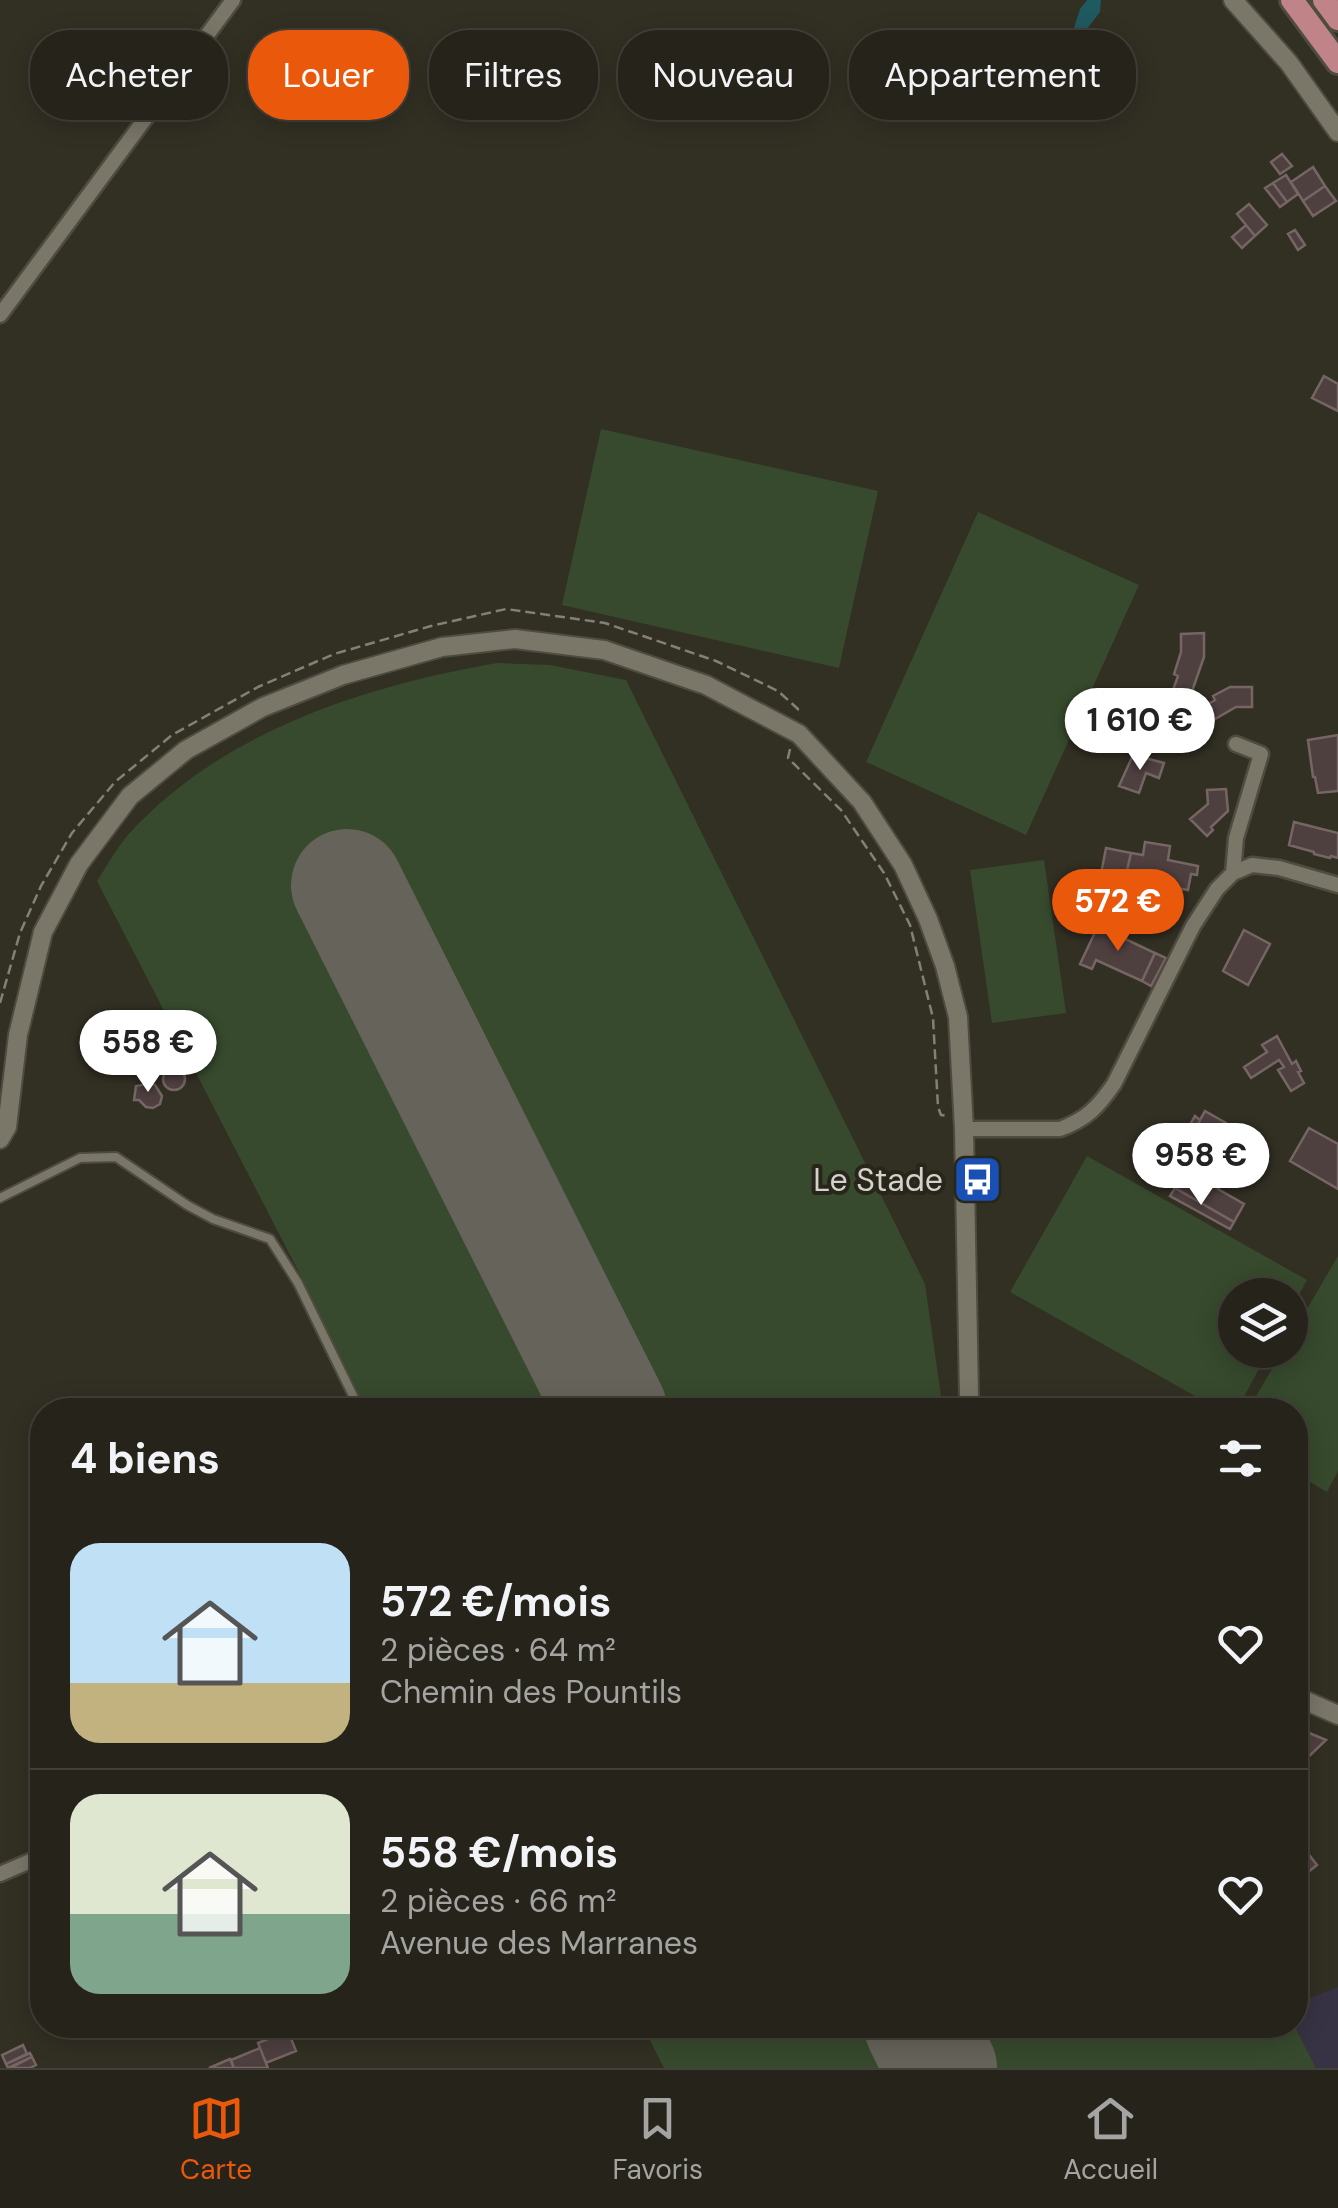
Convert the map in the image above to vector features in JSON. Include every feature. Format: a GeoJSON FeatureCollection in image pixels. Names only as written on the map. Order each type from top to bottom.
{"type":"FeatureCollection","features":[{"type":"Feature","properties":{"kind":"highway"},"geometry":{"type":"LineString","coordinates":[[1292,0],[1338,62]]}},
{"type":"Feature","properties":{"kind":"highway"},"geometry":{"type":"LineString","coordinates":[[1324,0],[1338,18]]}},
{"type":"Feature","properties":{"kind":"street"},"geometry":{"type":"LineString","coordinates":[[0,315],[233,0]]}},
{"type":"Feature","properties":{"kind":"street"},"geometry":{"type":"LineString","coordinates":[[1233,0],[1289,64],[1338,132]]}},
{"type":"Feature","properties":{"kind":"street"},"geometry":{"type":"LineString","coordinates":[[0,1139],[7,1127],[18,1035],[43,932],[78,864],[130,796],[186,750],[263,707],[343,675],[442,647],[515,640],[604,650],[706,685],[794,731],[862,802],[903,865],[928,919],[958,1017],[970,1398]]}},
{"type":"Feature","properties":{"kind":"street"},"geometry":{"type":"LineString","coordinates":[[1232,873],[1236,838],[1261,754],[1236,744]]}},
{"type":"Feature","properties":{"kind":"street"},"geometry":{"type":"LineString","coordinates":[[964,1122],[1074,1124],[1098,1107],[1114,1084],[1193,926],[1217,888],[1232,873],[1252,866],[1280,868],[1338,885]]}},
{"type":"Feature","properties":{"kind":"street"},"geometry":{"type":"LineString","coordinates":[[1308,1701],[1338,1714]]}},
{"type":"Feature","properties":{"kind":"street"},"geometry":{"type":"LineString","coordinates":[[0,1874],[30,1861]]}},
{"type":"Feature","properties":{"kind":"lane"},"geometry":{"type":"LineString","coordinates":[[0,1198],[80,1158],[116,1157],[186,1205],[270,1239],[298,1283],[354,1398]]}},
{"type":"Feature","properties":{"kind":"path"},"geometry":{"type":"LineString","coordinates":[[0,1003],[20,932],[72,832],[115,782],[172,735],[258,688],[334,654],[506,608],[605,623],[716,661],[778,691],[798,709],[788,758],[841,810],[884,872],[910,925],[933,1018],[938,1107],[942,1116],[964,1122]]}},
{"type":"Feature","properties":{"kind":"shaded area"},"geometry":{"type":"Polygon","coordinates":[[[1338,1987],[1338,2068],[1316,2068],[1301,2038],[1308,2038],[1308,1999],[1338,1987]]]}},
{"type":"Feature","properties":{"kind":"green space"},"geometry":{"type":"Polygon","coordinates":[[[601,429],[878,491],[839,668],[562,605],[601,429]]]}},
{"type":"Feature","properties":{"kind":"green space"},"geometry":{"type":"Polygon","coordinates":[[[978,512],[1139,585],[1026,835],[866,762],[978,512]]]}},
{"type":"Feature","properties":{"kind":"green space"},"geometry":{"type":"Polygon","coordinates":[[[497,663],[550,665],[626,680],[925,1284],[941,1398],[649,1398],[384,867],[313,903],[562,1398],[350,1398],[298,1293],[307,1288],[97,881],[127,836],[205,768],[297,719],[346,700],[497,663]]]}},
{"type":"Feature","properties":{"kind":"green space"},"geometry":{"type":"Polygon","coordinates":[[[1044,860],[1066,1013],[992,1023],[970,870],[1044,860]]]}},
{"type":"Feature","properties":{"kind":"green space"},"geometry":{"type":"Polygon","coordinates":[[[1087,1156],[1303,1278],[1218,1278],[1218,1368],[1259,1368],[1243,1398],[1199,1398],[1010,1292],[1087,1156]]]}},
{"type":"Feature","properties":{"kind":"green space"},"geometry":{"type":"Polygon","coordinates":[[[1338,1256],[1338,1471],[1327,1492],[1308,1481],[1308,1398],[1255,1398],[1272,1368],[1308,1368],[1308,1307],[1338,1256]]]}},
{"type":"Feature","properties":{"kind":"green space"},"geometry":{"type":"Polygon","coordinates":[[[649,2038],[1301,2038],[1316,2068],[664,2068],[649,2038]]]}},
{"type":"Feature","properties":{"kind":"water"},"geometry":{"type":"Polygon","coordinates":[[[1087,0],[1101,0],[1100,12],[1086,30],[1074,28],[1087,0]]]}},
{"type":"Feature","properties":{"kind":"building"},"geometry":{"type":"Polygon","coordinates":[[[1282,154],[1292,166],[1280,174],[1271,162],[1282,154]]]}},
{"type":"Feature","properties":{"kind":"building"},"geometry":{"type":"Polygon","coordinates":[[[1313,167],[1325,186],[1303,201],[1291,182],[1313,167]]]}},
{"type":"Feature","properties":{"kind":"building"},"geometry":{"type":"Polygon","coordinates":[[[1286,175],[1298,194],[1287,202],[1273,183],[1286,175]]]}},
{"type":"Feature","properties":{"kind":"building"},"geometry":{"type":"Polygon","coordinates":[[[1273,183],[1287,202],[1280,207],[1265,188],[1273,183]]]}},
{"type":"Feature","properties":{"kind":"building"},"geometry":{"type":"Polygon","coordinates":[[[1325,186],[1336,201],[1313,216],[1303,201],[1325,186]]]}},
{"type":"Feature","properties":{"kind":"building"},"geometry":{"type":"Polygon","coordinates":[[[1249,204],[1267,225],[1255,236],[1237,214],[1249,204]]]}},
{"type":"Feature","properties":{"kind":"building"},"geometry":{"type":"Polygon","coordinates":[[[1246,225],[1255,236],[1242,248],[1232,237],[1246,225]]]}},
{"type":"Feature","properties":{"kind":"building"},"geometry":{"type":"Polygon","coordinates":[[[1295,230],[1305,245],[1298,250],[1288,234],[1295,230]]]}},
{"type":"Feature","properties":{"kind":"building"},"geometry":{"type":"Polygon","coordinates":[[[1324,376],[1338,384],[1338,411],[1312,398],[1324,376]]]}},
{"type":"Feature","properties":{"kind":"building"},"geometry":{"type":"Polygon","coordinates":[[[1204,633],[1204,657],[1190,697],[1173,690],[1181,634],[1204,633]]]}},
{"type":"Feature","properties":{"kind":"building"},"geometry":{"type":"Polygon","coordinates":[[[1230,687],[1252,687],[1252,707],[1236,707],[1215,719],[1207,705],[1215,700],[1213,696],[1230,687]]]}},
{"type":"Feature","properties":{"kind":"building"},"geometry":{"type":"Polygon","coordinates":[[[1169,703],[1186,709],[1181,721],[1156,712],[1158,706],[1167,709],[1169,703]]]}},
{"type":"Feature","properties":{"kind":"building"},"geometry":{"type":"Polygon","coordinates":[[[1125,710],[1149,718],[1144,730],[1132,726],[1128,737],[1117,733],[1125,710]]]}},
{"type":"Feature","properties":{"kind":"building"},"geometry":{"type":"Polygon","coordinates":[[[1338,735],[1338,791],[1318,793],[1308,740],[1338,735]]]}},
{"type":"Feature","properties":{"kind":"building"},"geometry":{"type":"Polygon","coordinates":[[[1133,755],[1164,763],[1159,778],[1146,773],[1139,793],[1119,786],[1133,755]]]}},
{"type":"Feature","properties":{"kind":"building"},"geometry":{"type":"Polygon","coordinates":[[[1226,789],[1228,811],[1207,836],[1190,819],[1208,804],[1207,790],[1226,789]]]}},
{"type":"Feature","properties":{"kind":"building"},"geometry":{"type":"Polygon","coordinates":[[[1294,822],[1338,833],[1338,858],[1289,845],[1294,822]]]}},
{"type":"Feature","properties":{"kind":"building"},"geometry":{"type":"Polygon","coordinates":[[[1145,842],[1170,846],[1168,860],[1198,866],[1197,875],[1191,874],[1188,890],[1125,879],[1131,853],[1143,855],[1145,842]]]}},
{"type":"Feature","properties":{"kind":"building"},"geometry":{"type":"Polygon","coordinates":[[[1106,848],[1131,853],[1125,879],[1101,874],[1106,848]]]}},
{"type":"Feature","properties":{"kind":"building"},"geometry":{"type":"Polygon","coordinates":[[[1098,926],[1155,953],[1142,981],[1096,960],[1092,969],[1080,964],[1098,926]]]}},
{"type":"Feature","properties":{"kind":"building"},"geometry":{"type":"Polygon","coordinates":[[[1244,930],[1270,944],[1248,985],[1223,971],[1244,930]]]}},
{"type":"Feature","properties":{"kind":"building"},"geometry":{"type":"Polygon","coordinates":[[[1155,953],[1166,958],[1151,986],[1142,981],[1155,953]]]}},
{"type":"Feature","properties":{"kind":"building"},"geometry":{"type":"Polygon","coordinates":[[[1277,1036],[1292,1064],[1296,1061],[1301,1071],[1298,1072],[1304,1083],[1291,1091],[1278,1070],[1284,1067],[1279,1060],[1251,1078],[1244,1067],[1267,1052],[1262,1045],[1277,1036]]]}},
{"type":"Feature","properties":{"kind":"building"},"geometry":{"type":"Polygon","coordinates":[[[174,1068],[182,1071],[182,1087],[174,1090],[166,1087],[163,1079],[166,1071],[174,1068]]]}},
{"type":"Feature","properties":{"kind":"building"},"geometry":{"type":"Polygon","coordinates":[[[155,1085],[162,1096],[160,1104],[153,1108],[134,1100],[136,1086],[155,1085]]]}},
{"type":"Feature","properties":{"kind":"building"},"geometry":{"type":"Polygon","coordinates":[[[1205,1111],[1226,1123],[1209,1153],[1189,1140],[1205,1111]]]}},
{"type":"Feature","properties":{"kind":"building"},"geometry":{"type":"Polygon","coordinates":[[[1195,1116],[1200,1120],[1189,1140],[1183,1137],[1195,1116]]]}},
{"type":"Feature","properties":{"kind":"building"},"geometry":{"type":"Polygon","coordinates":[[[1309,1128],[1338,1144],[1338,1189],[1290,1161],[1309,1128]]]}},
{"type":"Feature","properties":{"kind":"building"},"geometry":{"type":"Polygon","coordinates":[[[1175,1165],[1187,1172],[1175,1188],[1165,1182],[1175,1165]]]}},
{"type":"Feature","properties":{"kind":"building"},"geometry":{"type":"Polygon","coordinates":[[[1192,1165],[1205,1171],[1200,1179],[1209,1185],[1213,1177],[1223,1181],[1218,1189],[1244,1204],[1234,1222],[1175,1188],[1192,1165]]]}},
{"type":"Feature","properties":{"kind":"building"},"geometry":{"type":"Polygon","coordinates":[[[1175,1188],[1234,1222],[1230,1229],[1170,1196],[1175,1188]]]}},
{"type":"Feature","properties":{"kind":"building"},"geometry":{"type":"Polygon","coordinates":[[[1308,1732],[1326,1740],[1308,1757],[1308,1732]]]}},
{"type":"Feature","properties":{"kind":"building"},"geometry":{"type":"Polygon","coordinates":[[[1308,1853],[1317,1865],[1308,1872],[1308,1853]]]}},
{"type":"Feature","properties":{"kind":"building"},"geometry":{"type":"Polygon","coordinates":[[[270,2038],[291,2038],[296,2051],[266,2063],[258,2043],[270,2038]]]}},
{"type":"Feature","properties":{"kind":"building"},"geometry":{"type":"Polygon","coordinates":[[[23,2045],[27,2054],[6,2064],[2,2055],[23,2045]]]}},
{"type":"Feature","properties":{"kind":"building"},"geometry":{"type":"Polygon","coordinates":[[[260,2048],[268,2068],[234,2068],[231,2060],[260,2048]]]}},
{"type":"Feature","properties":{"kind":"building"},"geometry":{"type":"Polygon","coordinates":[[[30,2053],[32,2057],[8,2068],[6,2064],[30,2053]]]}},
{"type":"Feature","properties":{"kind":"building"},"geometry":{"type":"Polygon","coordinates":[[[32,2057],[36,2065],[30,2068],[10,2068],[32,2057]]]}},
{"type":"Feature","properties":{"kind":"building"},"geometry":{"type":"Polygon","coordinates":[[[230,2059],[234,2068],[209,2068],[230,2059]]]}},
{"type":"Feature","properties":{"kind":"runway"},"geometry":{"type":"LineString","coordinates":[[347,885],[605,1398]]}},
{"type":"Feature","properties":{"kind":"runway"},"geometry":{"type":"LineString","coordinates":[[926,2038],[941,2068]]}},
{"type":"Feature","properties":{"kind":"place","name":"Le Stade"},"geometry":{"type":"Point","coordinates":[978,1180]}}]}
